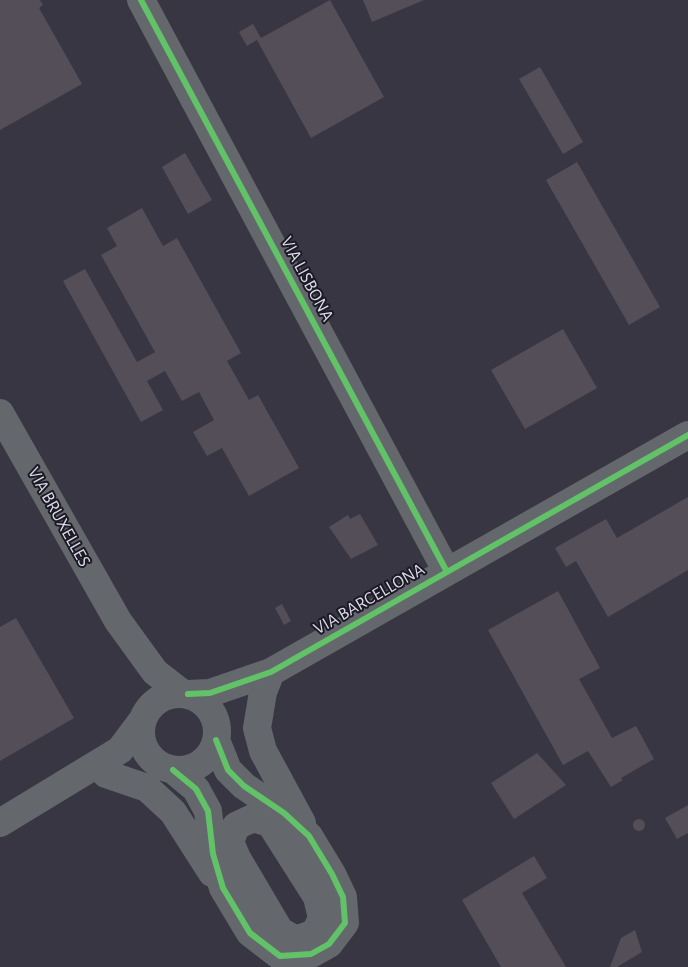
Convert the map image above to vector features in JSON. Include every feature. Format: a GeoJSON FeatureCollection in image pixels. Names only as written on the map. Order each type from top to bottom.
{"type":"FeatureCollection","features":[{"type":"Feature","properties":{"kind":"street","name":"VIA LISBONA"},"geometry":{"type":"LineString","coordinates":[[141,0],[447,572]]}},
{"type":"Feature","properties":{"kind":"street","name":"VIA BRUXELLES"},"geometry":{"type":"LineString","coordinates":[[0,413],[118,621],[155,672],[185,694],[200,699],[209,708],[215,718],[217,735],[228,770],[244,786],[284,813],[308,851],[343,898],[345,923],[329,967]]}},
{"type":"Feature","properties":{"kind":"street","name":"VIA BARCELLONA"},"geometry":{"type":"LineString","coordinates":[[185,694],[210,693],[271,672],[688,435]]}},
{"type":"Feature","properties":{"kind":"street","name":"VIA BRUXELLES"},"geometry":{"type":"LineString","coordinates":[[118,621],[143,687],[143,717],[140,734],[142,746],[149,756],[196,789],[208,811],[213,854],[228,896]]}},
{"type":"Feature","properties":{"kind":"street","name":"VIA BARCELLONA"},"geometry":{"type":"LineString","coordinates":[[217,735],[230,708],[271,672]]}},
{"type":"Feature","properties":{"kind":"street","name":"VIA BRUXELLES"},"geometry":{"type":"LineString","coordinates":[[271,672],[263,692],[257,728],[263,751],[308,851]]}},
{"type":"Feature","properties":{"kind":"street"},"geometry":{"type":"LineString","coordinates":[[0,823],[120,750],[143,717],[161,698],[171,694],[185,694]]}},
{"type":"Feature","properties":{"kind":"street"},"geometry":{"type":"LineString","coordinates":[[76,778],[166,767],[190,768],[205,760],[212,750],[217,735]]}},
{"type":"Feature","properties":{"kind":"street","name":"VIA BRUXELLES"},"geometry":{"type":"LineString","coordinates":[[106,774],[147,788],[173,812],[205,865],[228,896],[270,967]]}},
{"type":"Feature","properties":{"kind":"street"},"geometry":{"type":"LineString","coordinates":[[253,818],[270,823],[308,851],[322,918],[315,933],[296,940],[280,931],[230,842],[236,826],[253,818]]}},
{"type":"Feature","properties":{"kind":"street"},"geometry":{"type":"LineString","coordinates":[[228,896],[256,891]]}},
{"type":"Feature","properties":{"kind":"street","name":"VIA BRUXELLES"},"geometry":{"type":"LineString","coordinates":[[250,933],[280,956],[311,954],[329,944],[345,923]]}},
{"type":"Feature","properties":{"kind":"building"},"geometry":{"type":"Polygon","coordinates":[[[0,0],[40,0],[43,5],[39,8],[82,84],[0,130],[0,0]]]}},
{"type":"Feature","properties":{"kind":"building"},"geometry":{"type":"Polygon","coordinates":[[[330,0],[384,97],[311,138],[257,40],[247,46],[239,32],[253,24],[261,38],[330,0]]]}},
{"type":"Feature","properties":{"kind":"building"},"geometry":{"type":"Polygon","coordinates":[[[363,0],[424,0],[372,22],[363,0]]]}},
{"type":"Feature","properties":{"kind":"building"},"geometry":{"type":"Polygon","coordinates":[[[540,67],[583,142],[563,154],[519,79],[540,67]]]}},
{"type":"Feature","properties":{"kind":"building"},"geometry":{"type":"Polygon","coordinates":[[[185,153],[212,200],[188,214],[162,167],[185,153]]]}},
{"type":"Feature","properties":{"kind":"building"},"geometry":{"type":"Polygon","coordinates":[[[577,162],[660,307],[629,325],[546,180],[577,162]]]}},
{"type":"Feature","properties":{"kind":"building"},"geometry":{"type":"Polygon","coordinates":[[[142,208],[163,246],[177,238],[241,353],[227,361],[249,400],[258,395],[299,468],[249,496],[222,448],[207,456],[193,432],[214,420],[199,392],[182,401],[165,371],[147,381],[163,410],[141,422],[63,281],[85,269],[137,362],[155,352],[101,255],[117,246],[107,228],[142,208]]]}},
{"type":"Feature","properties":{"kind":"building"},"geometry":{"type":"Polygon","coordinates":[[[563,329],[597,388],[525,429],[491,370],[563,329]]]}},
{"type":"Feature","properties":{"kind":"building"},"geometry":{"type":"Polygon","coordinates":[[[688,497],[688,570],[608,617],[576,561],[566,567],[555,548],[606,519],[617,538],[688,497]]]}},
{"type":"Feature","properties":{"kind":"building"},"geometry":{"type":"Polygon","coordinates":[[[360,514],[378,545],[351,559],[329,527],[348,515],[350,519],[360,514]]]}},
{"type":"Feature","properties":{"kind":"building"},"geometry":{"type":"Polygon","coordinates":[[[558,591],[600,668],[579,679],[612,738],[636,726],[654,759],[621,778],[623,780],[611,787],[588,751],[563,765],[488,630],[558,591]]]}},
{"type":"Feature","properties":{"kind":"building"},"geometry":{"type":"Polygon","coordinates":[[[282,604],[291,621],[284,625],[275,608],[282,604]]]}},
{"type":"Feature","properties":{"kind":"building"},"geometry":{"type":"Polygon","coordinates":[[[16,618],[74,718],[0,761],[0,627],[16,618]]]}},
{"type":"Feature","properties":{"kind":"building"},"geometry":{"type":"Polygon","coordinates":[[[537,753],[566,785],[514,819],[491,783],[537,753]]]}},
{"type":"Feature","properties":{"kind":"building"},"geometry":{"type":"Polygon","coordinates":[[[688,805],[688,833],[677,839],[665,818],[688,805]]]}},
{"type":"Feature","properties":{"kind":"building"},"geometry":{"type":"Polygon","coordinates":[[[639,819],[645,825],[639,831],[633,825],[639,819]]]}},
{"type":"Feature","properties":{"kind":"building"},"geometry":{"type":"Polygon","coordinates":[[[534,856],[547,878],[522,893],[566,967],[501,967],[462,900],[534,856]]]}},
{"type":"Feature","properties":{"kind":"building"},"geometry":{"type":"Polygon","coordinates":[[[635,930],[642,952],[617,967],[610,967],[621,938],[635,930]]]}},
{"type":"Feature","properties":{"kind":"cycle path"},"geometry":{"type":"LineString","coordinates":[[141,0],[447,572]]}},
{"type":"Feature","properties":{"kind":"cycle path"},"geometry":{"type":"LineString","coordinates":[[188,694],[210,693],[271,672],[688,435]]}},
{"type":"Feature","properties":{"kind":"cycle path"},"geometry":{"type":"LineString","coordinates":[[173,770],[196,789],[208,811],[213,854],[223,888],[250,933],[280,956],[311,954],[329,944],[345,923],[343,897],[332,874],[309,836],[284,813],[244,786],[228,770],[216,740]]}}]}
